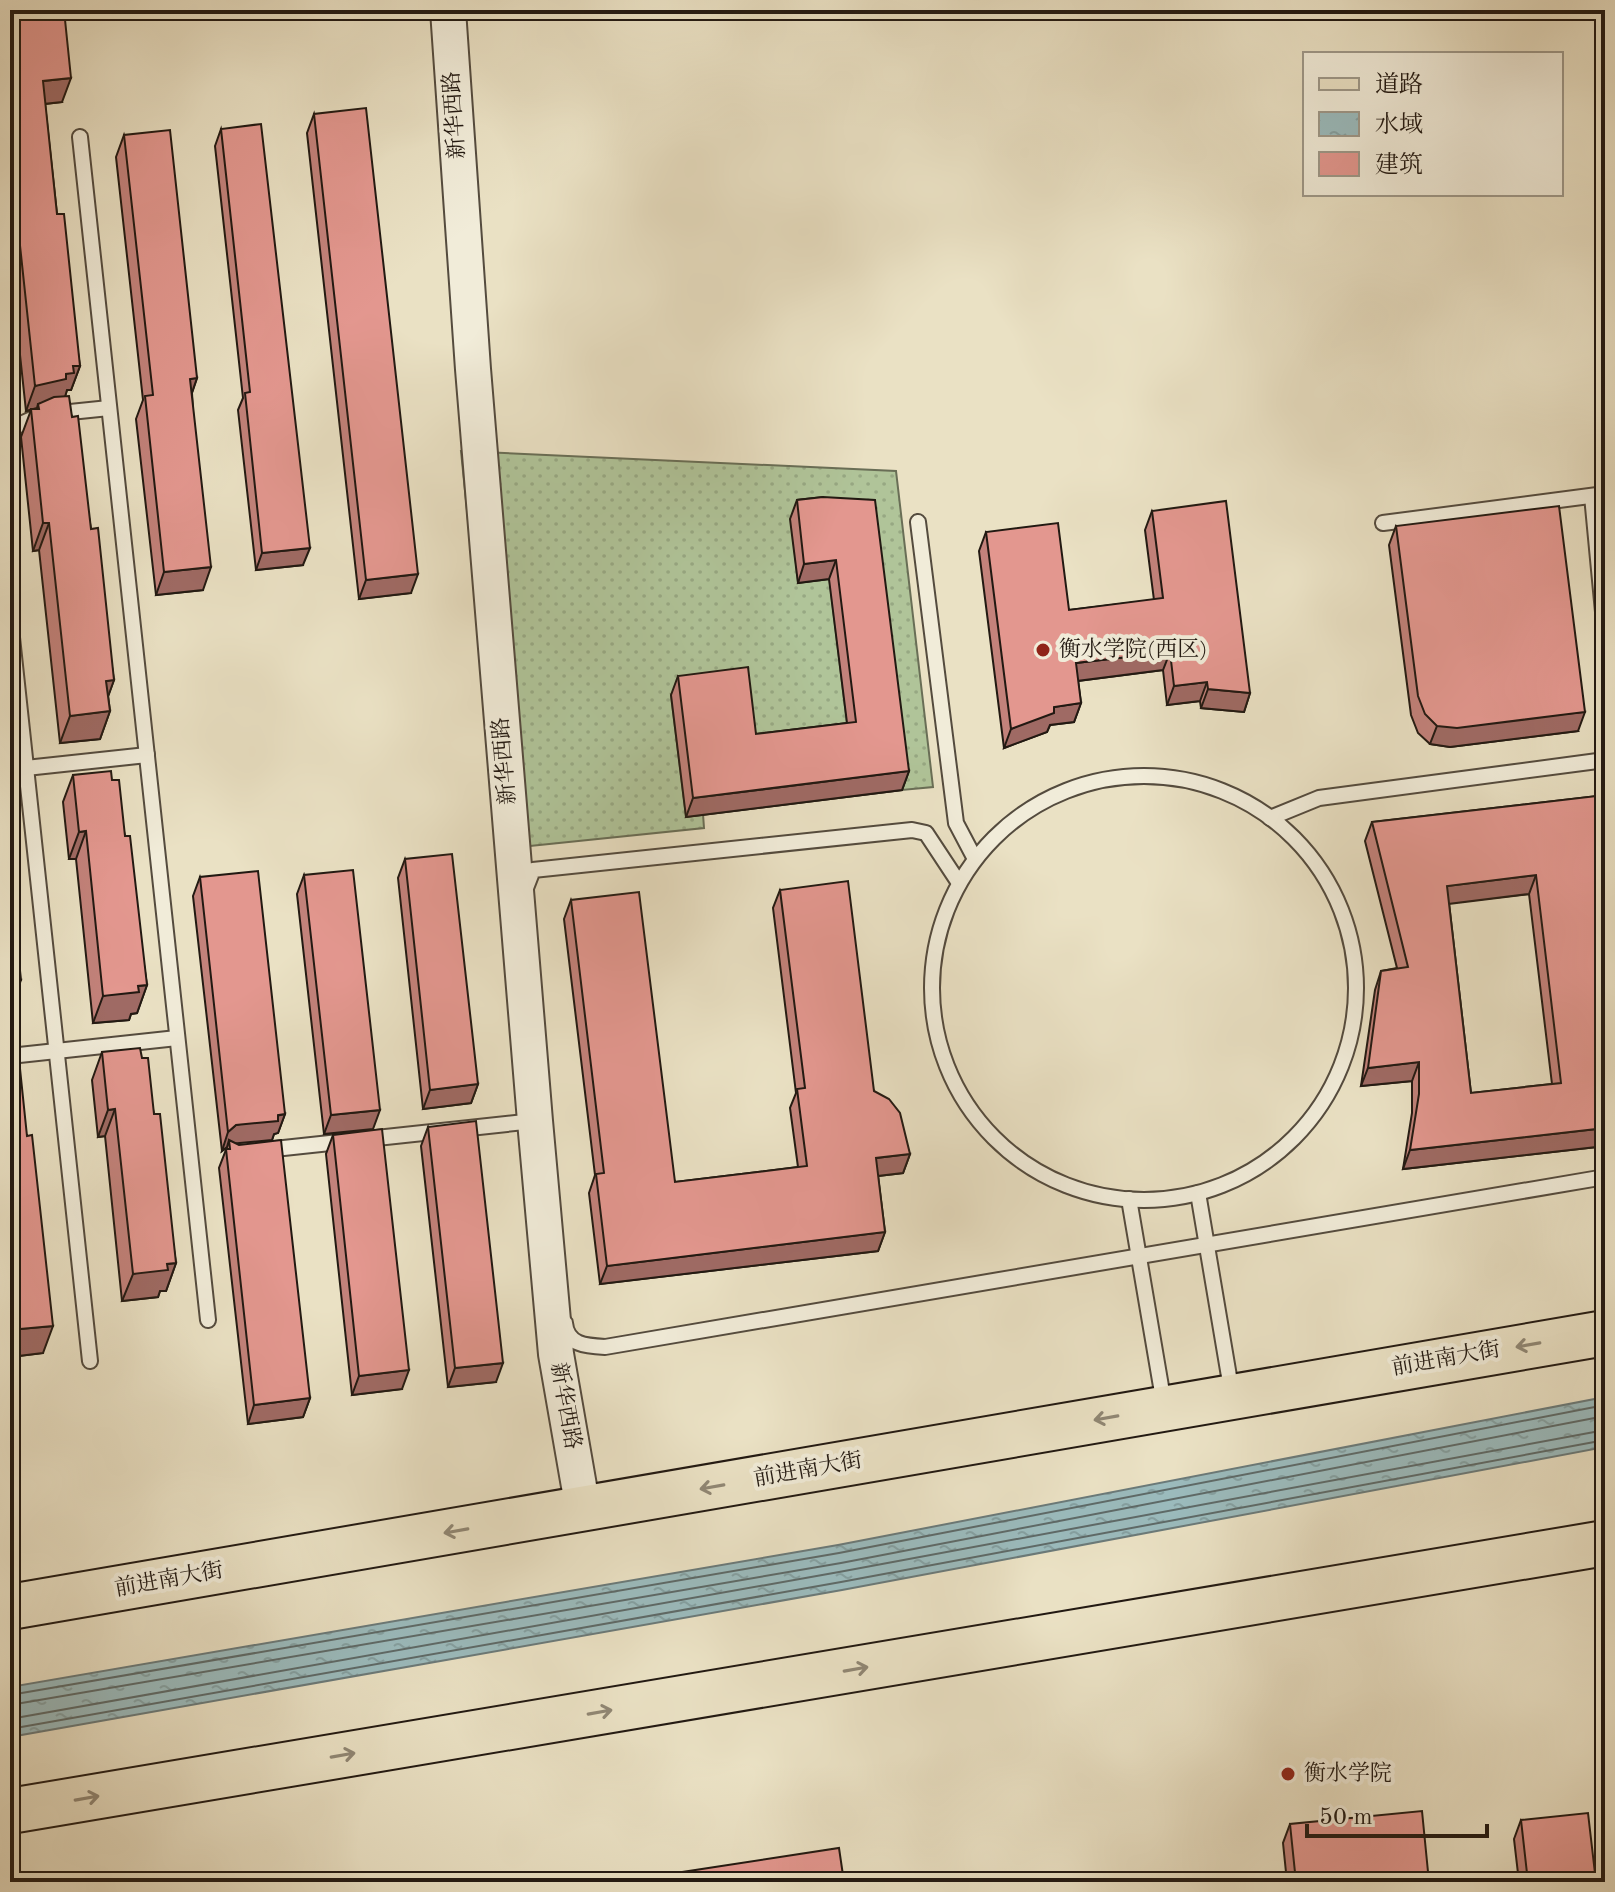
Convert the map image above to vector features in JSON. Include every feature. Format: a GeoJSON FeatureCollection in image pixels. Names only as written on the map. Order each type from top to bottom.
{"type":"FeatureCollection","features":[{"type":"Feature","properties":{"kind":"main road","name":"前进南大街"},"geometry":{"type":"LineString","coordinates":[[10,1607],[1605,1333]]}},
{"type":"Feature","properties":{"kind":"main road"},"geometry":{"type":"LineString","coordinates":[[10,1811],[1605,1543]]}},
{"type":"Feature","properties":{"kind":"street","name":"新华西路"},"geometry":{"type":"LineString","coordinates":[[448,10],[473,369],[535,1121],[556,1354],[583,1509]]}},
{"type":"Feature","properties":{"kind":"lane"},"geometry":{"type":"LineString","coordinates":[[80,137],[208,1320]]}},
{"type":"Feature","properties":{"kind":"lane"},"geometry":{"type":"LineString","coordinates":[[10,429],[41,415],[109,408]]}},
{"type":"Feature","properties":{"kind":"lane"},"geometry":{"type":"LineString","coordinates":[[1383,523],[1598,495],[1605,633]]}},
{"type":"Feature","properties":{"kind":"lane"},"geometry":{"type":"LineString","coordinates":[[918,522],[956,823],[975,859]]}},
{"type":"Feature","properties":{"kind":"lane"},"geometry":{"type":"LineString","coordinates":[[10,619],[90,1361]]}},
{"type":"Feature","properties":{"kind":"lane"},"geometry":{"type":"LineString","coordinates":[[26,768],[147,755]]}},
{"type":"Feature","properties":{"kind":"lane"},"geometry":{"type":"LineString","coordinates":[[1270,818],[1319,798],[1605,760]]}},
{"type":"Feature","properties":{"kind":"lane"},"geometry":{"type":"LineString","coordinates":[[1152,775],[1209,785],[1236,796],[1270,818],[1305,849],[1336,898],[1353,954],[1355,1013],[1340,1070],[1310,1120],[1267,1161],[1242,1176],[1198,1193],[1158,1200],[1129,1199],[1074,1188],[1024,1162],[982,1124],[952,1077],[935,1023],[933,966],[947,909],[975,859],[994,837],[1041,802],[1094,781],[1123,776],[1152,775]]}},
{"type":"Feature","properties":{"kind":"lane"},"geometry":{"type":"LineString","coordinates":[[959,883],[926,833],[912,830],[533,870],[525,885],[566,1332],[573,1341],[605,1347],[1605,1177]]}},
{"type":"Feature","properties":{"kind":"lane"},"geometry":{"type":"LineString","coordinates":[[10,1056],[177,1038]]}},
{"type":"Feature","properties":{"kind":"lane"},"geometry":{"type":"LineString","coordinates":[[246,1152],[535,1121]]}},
{"type":"Feature","properties":{"kind":"lane"},"geometry":{"type":"LineString","coordinates":[[1198,1193],[1233,1396]]}},
{"type":"Feature","properties":{"kind":"lane"},"geometry":{"type":"LineString","coordinates":[[1129,1199],[1164,1408]]}},
{"type":"Feature","properties":{"kind":"green space"},"geometry":{"type":"Polygon","coordinates":[[[461,451],[896,471],[933,787],[902,790],[868,519],[791,519],[798,582],[829,576],[849,740],[749,753],[671,695],[686,816],[703,814],[704,828],[501,849],[461,451]]]}},
{"type":"Feature","properties":{"kind":"water"},"geometry":{"type":"Polygon","coordinates":[[[1605,1397],[1605,1447],[842,1590],[10,1737],[10,1687],[838,1545],[1605,1397]]]}},
{"type":"Feature","properties":{"kind":"building"},"geometry":{"type":"Polygon","coordinates":[[[64,10],[71,78],[43,81],[57,214],[64,214],[80,366],[73,366],[74,373],[66,374],[66,379],[35,386],[16,208],[10,208],[10,93],[13,93],[10,14],[64,10]]]}},
{"type":"Feature","properties":{"kind":"building"},"geometry":{"type":"Polygon","coordinates":[[[366,108],[418,574],[366,580],[314,114],[366,108]]]}},
{"type":"Feature","properties":{"kind":"building"},"geometry":{"type":"Polygon","coordinates":[[[261,124],[310,548],[262,553],[245,393],[250,392],[221,129],[261,124]]]}},
{"type":"Feature","properties":{"kind":"building"},"geometry":{"type":"Polygon","coordinates":[[[170,130],[197,378],[190,379],[211,567],[164,572],[145,396],[153,395],[124,135],[170,130]]]}},
{"type":"Feature","properties":{"kind":"building"},"geometry":{"type":"Polygon","coordinates":[[[69,396],[72,417],[78,416],[91,529],[98,528],[114,680],[106,681],[110,711],[70,716],[49,523],[43,523],[31,409],[39,409],[38,404],[54,397],[69,396]]]}},
{"type":"Feature","properties":{"kind":"building"},"geometry":{"type":"Polygon","coordinates":[[[823,497],[875,500],[909,771],[693,798],[678,676],[748,667],[756,734],[856,722],[836,560],[804,564],[797,500],[823,497]]]}},
{"type":"Feature","properties":{"kind":"building"},"geometry":{"type":"Polygon","coordinates":[[[1226,501],[1250,693],[1208,689],[1207,682],[1174,686],[1170,652],[1076,663],[1081,703],[1054,707],[1054,713],[1011,729],[986,532],[1058,523],[1069,610],[1163,598],[1152,511],[1226,501]]]}},
{"type":"Feature","properties":{"kind":"building"},"geometry":{"type":"Polygon","coordinates":[[[1559,506],[1585,712],[1457,728],[1437,726],[1425,714],[1418,696],[1396,526],[1559,506]]]}},
{"type":"Feature","properties":{"kind":"building"},"geometry":{"type":"Polygon","coordinates":[[[111,771],[112,780],[119,780],[125,836],[130,836],[147,985],[138,986],[139,992],[103,996],[86,831],[79,832],[73,775],[111,771]]]}},
{"type":"Feature","properties":{"kind":"building"},"geometry":{"type":"Polygon","coordinates":[[[1605,795],[1605,1128],[1410,1150],[1419,1094],[1419,1062],[1368,1068],[1381,971],[1408,967],[1372,822],[1605,795]],[[1536,875],[1447,886],[1471,1093],[1561,1083],[1536,875]]]}},
{"type":"Feature","properties":{"kind":"building"},"geometry":{"type":"Polygon","coordinates":[[[452,854],[478,1084],[430,1090],[405,859],[452,854]]]}},
{"type":"Feature","properties":{"kind":"building"},"geometry":{"type":"Polygon","coordinates":[[[353,870],[380,1110],[331,1115],[304,875],[353,870]]]}},
{"type":"Feature","properties":{"kind":"building"},"geometry":{"type":"Polygon","coordinates":[[[258,871],[285,1114],[278,1115],[278,1121],[236,1125],[228,1132],[200,877],[258,871]]]}},
{"type":"Feature","properties":{"kind":"building"},"geometry":{"type":"Polygon","coordinates":[[[10,878],[21,980],[13,981],[10,988],[10,878]]]}},
{"type":"Feature","properties":{"kind":"building"},"geometry":{"type":"Polygon","coordinates":[[[848,881],[874,1091],[889,1099],[900,1113],[910,1154],[876,1158],[885,1232],[607,1266],[596,1174],[604,1173],[571,900],[639,892],[675,1182],[807,1166],[797,1089],[805,1088],[780,890],[848,881]]]}},
{"type":"Feature","properties":{"kind":"building"},"geometry":{"type":"Polygon","coordinates":[[[140,1048],[142,1058],[148,1058],[154,1114],[160,1114],[176,1263],[167,1264],[168,1270],[133,1274],[115,1109],[108,1110],[102,1052],[140,1048]]]}},
{"type":"Feature","properties":{"kind":"building"},"geometry":{"type":"Polygon","coordinates":[[[19,1059],[27,1136],[32,1135],[53,1326],[20,1329],[10,1238],[10,1060],[19,1059]]]}},
{"type":"Feature","properties":{"kind":"building"},"geometry":{"type":"Polygon","coordinates":[[[476,1121],[503,1363],[455,1368],[428,1127],[476,1121]]]}},
{"type":"Feature","properties":{"kind":"building"},"geometry":{"type":"Polygon","coordinates":[[[382,1129],[409,1370],[359,1376],[333,1135],[382,1129]]]}},
{"type":"Feature","properties":{"kind":"building"},"geometry":{"type":"Polygon","coordinates":[[[229,1140],[239,1145],[281,1140],[310,1398],[254,1405],[226,1149],[230,1149],[229,1140]]]}},
{"type":"Feature","properties":{"kind":"building"},"geometry":{"type":"Polygon","coordinates":[[[1422,1811],[1429,1882],[1296,1882],[1290,1824],[1422,1811]]]}},
{"type":"Feature","properties":{"kind":"building"},"geometry":{"type":"Polygon","coordinates":[[[1588,1813],[1596,1882],[1528,1882],[1521,1820],[1588,1813]]]}},
{"type":"Feature","properties":{"kind":"building"},"geometry":{"type":"Polygon","coordinates":[[[839,1848],[844,1882],[547,1882],[622,1873],[623,1881],[839,1848]]]}},
{"type":"Feature","properties":{"kind":"place","name":"衡水学院(西区)"},"geometry":{"type":"Point","coordinates":[1043,650]}},
{"type":"Feature","properties":{"kind":"place","name":"衡水学院"},"geometry":{"type":"Point","coordinates":[1288,1774]}}]}
